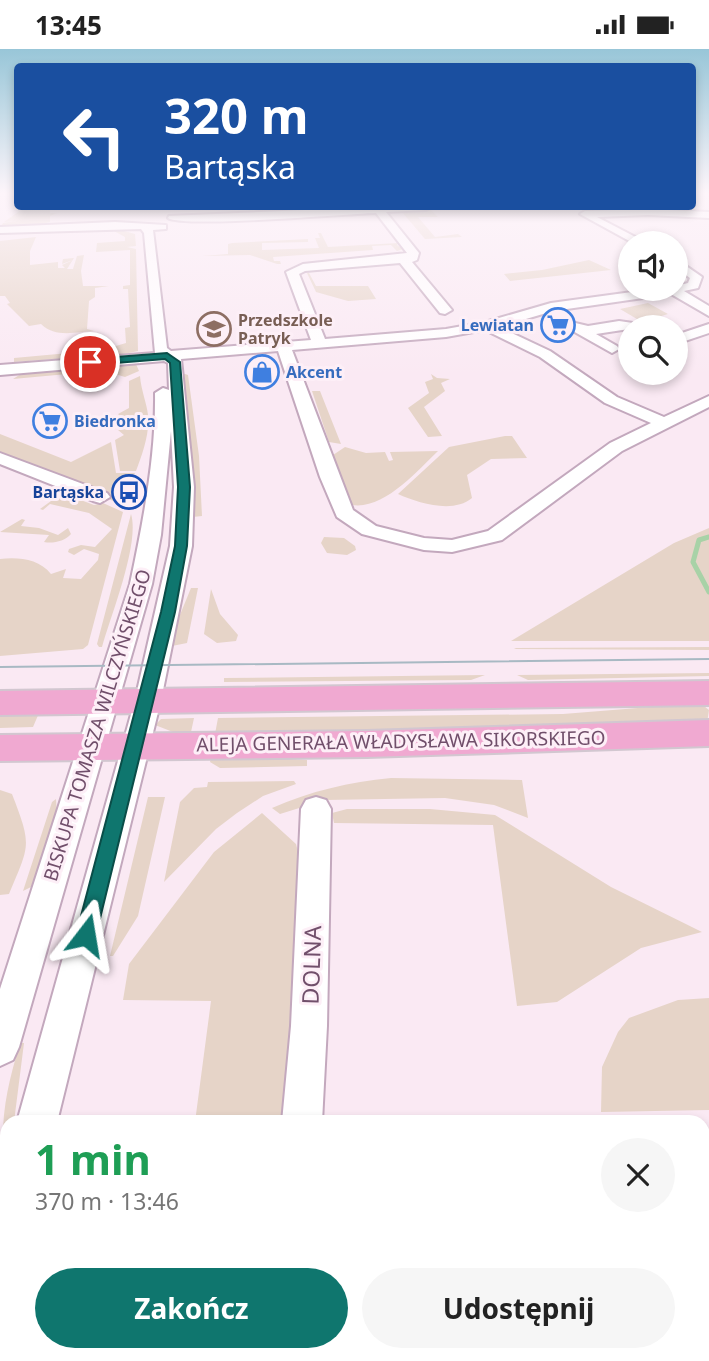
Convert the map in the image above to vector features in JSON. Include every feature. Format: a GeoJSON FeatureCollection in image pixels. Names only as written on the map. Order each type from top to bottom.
{"type":"FeatureCollection","features":[{"type":"Feature","properties":{"kind":"main road"},"geometry":{"type":"LineString","coordinates":[[0,703],[709,692]]}},
{"type":"Feature","properties":{"kind":"main road","name":"ALEJA GENERAŁA WŁADYSŁAWA SIKORSKIEGO"},"geometry":{"type":"LineString","coordinates":[[0,748],[367,744],[709,733]]}},
{"type":"Feature","properties":{"kind":"street","name":"BISKUPA TOMASZA WILCZYŃSKIEGO"},"geometry":{"type":"LineString","coordinates":[[39,1115],[148,700],[172,593],[184,513],[175,362],[160,350],[151,253]]}},
{"type":"Feature","properties":{"kind":"street","name":"BISKUPA TOMASZA WILCZYŃSKIEGO"},"geometry":{"type":"LineString","coordinates":[[0,1047],[107,701],[149,550],[164,419],[161,364],[174,349],[162,253]]}},
{"type":"Feature","properties":{"kind":"street"},"geometry":{"type":"LineString","coordinates":[[320,344],[291,275],[295,270],[405,261],[413,258],[413,253]]}},
{"type":"Feature","properties":{"kind":"street"},"geometry":{"type":"LineString","coordinates":[[405,261],[464,331]]}},
{"type":"Feature","properties":{"kind":"street"},"geometry":{"type":"LineString","coordinates":[[688,271],[696,277],[694,285],[688,286]]}},
{"type":"Feature","properties":{"kind":"street"},"geometry":{"type":"LineString","coordinates":[[0,370],[464,331],[543,309],[618,298]]}},
{"type":"Feature","properties":{"kind":"street"},"geometry":{"type":"LineString","coordinates":[[688,299],[709,312]]}},
{"type":"Feature","properties":{"kind":"street"},"geometry":{"type":"LineString","coordinates":[[543,309],[612,349]]}},
{"type":"Feature","properties":{"kind":"street"},"geometry":{"type":"LineString","coordinates":[[572,326],[618,324]]}},
{"type":"Feature","properties":{"kind":"street"},"geometry":{"type":"LineString","coordinates":[[487,326],[545,353],[611,400],[671,418]]}},
{"type":"Feature","properties":{"kind":"street"},"geometry":{"type":"LineString","coordinates":[[688,336],[709,328]]}},
{"type":"Feature","properties":{"kind":"street"},"geometry":{"type":"LineString","coordinates":[[284,347],[344,513],[369,530],[395,539],[452,546],[495,536],[616,447],[709,401]]}},
{"type":"Feature","properties":{"kind":"street"},"geometry":{"type":"LineString","coordinates":[[0,458],[100,497]]}},
{"type":"Feature","properties":{"kind":"street","name":"DOLNA"},"geometry":{"type":"LineString","coordinates":[[303,1115],[309,1025],[316,809]]}},
{"type":"Feature","properties":{"kind":"shaded area"},"geometry":{"type":"Polygon","coordinates":[[[0,253],[30,253],[30,265],[58,262],[58,268],[65,268],[62,265],[73,260],[67,269],[73,269],[77,256],[84,255],[81,271],[83,286],[109,286],[95,288],[95,297],[89,301],[87,329],[94,331],[73,333],[59,333],[41,324],[29,326],[7,304],[10,303],[5,296],[0,296],[0,253]]]}},
{"type":"Feature","properties":{"kind":"shaded area"},"geometry":{"type":"Polygon","coordinates":[[[130,253],[136,253],[138,351],[14,362],[14,358],[102,350],[126,343],[125,328],[130,327],[128,289],[123,289],[123,286],[130,285],[130,253]]]}},
{"type":"Feature","properties":{"kind":"shaded area"},"geometry":{"type":"Polygon","coordinates":[[[327,253],[273,257],[274,261],[280,261],[281,264],[250,255],[202,256],[327,253]]]}},
{"type":"Feature","properties":{"kind":"shaded area"},"geometry":{"type":"Polygon","coordinates":[[[74,258],[62,264],[63,259],[74,258]]]}},
{"type":"Feature","properties":{"kind":"shaded area"},"geometry":{"type":"Polygon","coordinates":[[[589,260],[611,270],[510,281],[504,274],[542,270],[589,260]]]}},
{"type":"Feature","properties":{"kind":"shaded area"},"geometry":{"type":"Polygon","coordinates":[[[317,272],[309,273],[316,286],[368,286],[376,299],[348,301],[316,292],[307,273],[317,272]]]}},
{"type":"Feature","properties":{"kind":"shaded area"},"geometry":{"type":"Polygon","coordinates":[[[648,303],[668,314],[630,315],[620,309],[648,303]]]}},
{"type":"Feature","properties":{"kind":"shaded area"},"geometry":{"type":"Polygon","coordinates":[[[136,364],[139,371],[125,377],[108,372],[101,375],[100,371],[13,379],[24,372],[136,364]]]}},
{"type":"Feature","properties":{"kind":"shaded area"},"geometry":{"type":"Polygon","coordinates":[[[182,373],[188,375],[199,456],[202,516],[193,517],[192,456],[182,373]]]}},
{"type":"Feature","properties":{"kind":"shaded area"},"geometry":{"type":"Polygon","coordinates":[[[431,374],[437,378],[450,379],[441,383],[445,391],[424,407],[442,436],[428,437],[408,408],[429,393],[425,382],[433,379],[431,374]]]}},
{"type":"Feature","properties":{"kind":"shaded area"},"geometry":{"type":"Polygon","coordinates":[[[140,376],[148,415],[147,436],[136,471],[120,471],[115,440],[124,435],[118,430],[129,428],[129,417],[121,417],[118,414],[129,408],[129,381],[140,376]]]}},
{"type":"Feature","properties":{"kind":"shaded area"},"geometry":{"type":"Polygon","coordinates":[[[312,391],[320,391],[341,444],[329,442],[312,391]]]}},
{"type":"Feature","properties":{"kind":"shaded area"},"geometry":{"type":"Polygon","coordinates":[[[0,434],[71,462],[111,442],[116,473],[135,473],[132,480],[125,482],[123,491],[128,495],[125,503],[121,505],[103,496],[107,493],[0,452],[0,434]]]}},
{"type":"Feature","properties":{"kind":"shaded area"},"geometry":{"type":"Polygon","coordinates":[[[512,436],[527,458],[491,459],[467,475],[472,498],[464,503],[435,505],[398,494],[449,447],[512,436]]]}},
{"type":"Feature","properties":{"kind":"shaded area"},"geometry":{"type":"Polygon","coordinates":[[[345,447],[366,453],[385,452],[389,461],[393,460],[390,452],[438,451],[388,495],[364,505],[352,505],[333,455],[345,447]]]}},
{"type":"Feature","properties":{"kind":"shaded area"},"geometry":{"type":"Polygon","coordinates":[[[62,493],[94,505],[103,503],[123,512],[88,645],[83,649],[0,656],[0,559],[28,560],[41,565],[51,574],[66,569],[63,578],[81,579],[98,560],[99,554],[84,549],[74,555],[68,552],[69,549],[81,545],[95,547],[112,529],[89,513],[50,504],[43,510],[40,509],[62,493]]]}},
{"type":"Feature","properties":{"kind":"shaded area"},"geometry":{"type":"Polygon","coordinates":[[[131,514],[132,543],[128,560],[102,647],[99,647],[97,644],[131,514]]]}},
{"type":"Feature","properties":{"kind":"shaded area"},"geometry":{"type":"Polygon","coordinates":[[[22,519],[25,520],[21,526],[39,528],[58,535],[68,528],[71,534],[62,540],[47,543],[44,542],[49,535],[0,532],[22,519]]]}},
{"type":"Feature","properties":{"kind":"shaded area"},"geometry":{"type":"Polygon","coordinates":[[[709,528],[709,641],[511,641],[674,543],[709,528]]]}},
{"type":"Feature","properties":{"kind":"shaded area"},"geometry":{"type":"Polygon","coordinates":[[[324,537],[344,538],[355,546],[356,550],[347,555],[327,553],[321,543],[324,537]]]}},
{"type":"Feature","properties":{"kind":"shaded area"},"geometry":{"type":"Polygon","coordinates":[[[191,588],[198,588],[187,643],[172,646],[175,627],[191,588]]]}},
{"type":"Feature","properties":{"kind":"shaded area"},"geometry":{"type":"Polygon","coordinates":[[[211,589],[220,614],[238,635],[236,641],[217,643],[204,634],[211,589]]]}},
{"type":"Feature","properties":{"kind":"shaded area"},"geometry":{"type":"Polygon","coordinates":[[[709,647],[709,650],[514,649],[516,648],[709,647]]]}},
{"type":"Feature","properties":{"kind":"shaded area"},"geometry":{"type":"Polygon","coordinates":[[[709,673],[709,676],[528,680],[517,675],[709,673]]]}},
{"type":"Feature","properties":{"kind":"shaded area"},"geometry":{"type":"Polygon","coordinates":[[[485,675],[471,680],[224,682],[224,678],[485,675]]]}},
{"type":"Feature","properties":{"kind":"shaded area"},"geometry":{"type":"Polygon","coordinates":[[[700,703],[709,710],[707,723],[215,734],[218,718],[563,714],[700,703]]]}},
{"type":"Feature","properties":{"kind":"shaded area"},"geometry":{"type":"Polygon","coordinates":[[[39,713],[33,727],[0,728],[0,714],[39,713]]]}},
{"type":"Feature","properties":{"kind":"shaded area"},"geometry":{"type":"Polygon","coordinates":[[[194,718],[191,732],[173,732],[155,725],[161,719],[194,718]]]}},
{"type":"Feature","properties":{"kind":"shaded area"},"geometry":{"type":"Polygon","coordinates":[[[212,755],[307,760],[307,766],[220,768],[210,762],[212,755]]]}},
{"type":"Feature","properties":{"kind":"shaded area"},"geometry":{"type":"Polygon","coordinates":[[[391,778],[522,780],[528,818],[494,805],[445,798],[325,800],[280,814],[272,808],[330,788],[391,778]]]}},
{"type":"Feature","properties":{"kind":"shaded area"},"geometry":{"type":"Polygon","coordinates":[[[294,781],[296,784],[263,796],[216,829],[164,882],[180,802],[194,788],[207,787],[208,782],[294,781]]]}},
{"type":"Feature","properties":{"kind":"shaded area"},"geometry":{"type":"Polygon","coordinates":[[[0,790],[12,794],[23,825],[26,845],[9,894],[0,895],[0,790]]]}},
{"type":"Feature","properties":{"kind":"shaded area"},"geometry":{"type":"Polygon","coordinates":[[[148,797],[165,797],[138,916],[113,956],[110,956],[148,797]]]}},
{"type":"Feature","properties":{"kind":"shaded area"},"geometry":{"type":"Polygon","coordinates":[[[56,799],[57,816],[33,886],[23,891],[52,802],[56,799]]]}},
{"type":"Feature","properties":{"kind":"shaded area"},"geometry":{"type":"Polygon","coordinates":[[[347,809],[430,809],[495,815],[611,887],[702,932],[641,948],[557,1002],[517,1006],[493,825],[334,823],[332,813],[347,809]]]}},
{"type":"Feature","properties":{"kind":"shaded area"},"geometry":{"type":"Polygon","coordinates":[[[262,813],[296,844],[304,875],[288,1115],[196,1115],[211,1001],[123,1000],[129,964],[214,852],[262,813]]]}},
{"type":"Feature","properties":{"kind":"shaded area"},"geometry":{"type":"Polygon","coordinates":[[[709,998],[709,1110],[601,1112],[602,1067],[618,1032],[629,1018],[678,1000],[709,998]]]}},
{"type":"Feature","properties":{"kind":"shaded area"},"geometry":{"type":"Polygon","coordinates":[[[20,1043],[24,1043],[15,1115],[5,1115],[6,1102],[20,1043]]]}},
{"type":"Feature","properties":{"kind":"waterway"},"geometry":{"type":"LineString","coordinates":[[709,537],[699,540],[693,562],[709,592]]}},
{"type":"Feature","properties":{"kind":"tunnel"},"geometry":{"type":"LineString","coordinates":[[560,319],[571,326]]}},
{"type":"Feature","properties":{"kind":"tram line"},"geometry":{"type":"LineString","coordinates":[[0,667],[709,659]]}},
{"type":"Feature","properties":{"kind":"place","name":"Lewiatan"},"geometry":{"type":"Point","coordinates":[558,325]}},
{"type":"Feature","properties":{"kind":"place","name":"Przedszkole Patryk"},"geometry":{"type":"Point","coordinates":[214,329]}},
{"type":"Feature","properties":{"kind":"place","name":"Akcent"},"geometry":{"type":"Point","coordinates":[262,372]}},
{"type":"Feature","properties":{"kind":"place","name":"Biedronka"},"geometry":{"type":"Point","coordinates":[50,421]}},
{"type":"Feature","properties":{"kind":"place","name":"Bartąska"},"geometry":{"type":"Point","coordinates":[129,492]}},
{"type":"Feature","properties":{"kind":"route"},"geometry":{"type":"LineString","coordinates":[[86,935],[148,700],[181,546],[184,513],[182,443],[175,362],[167,356],[90,362]]}}]}
